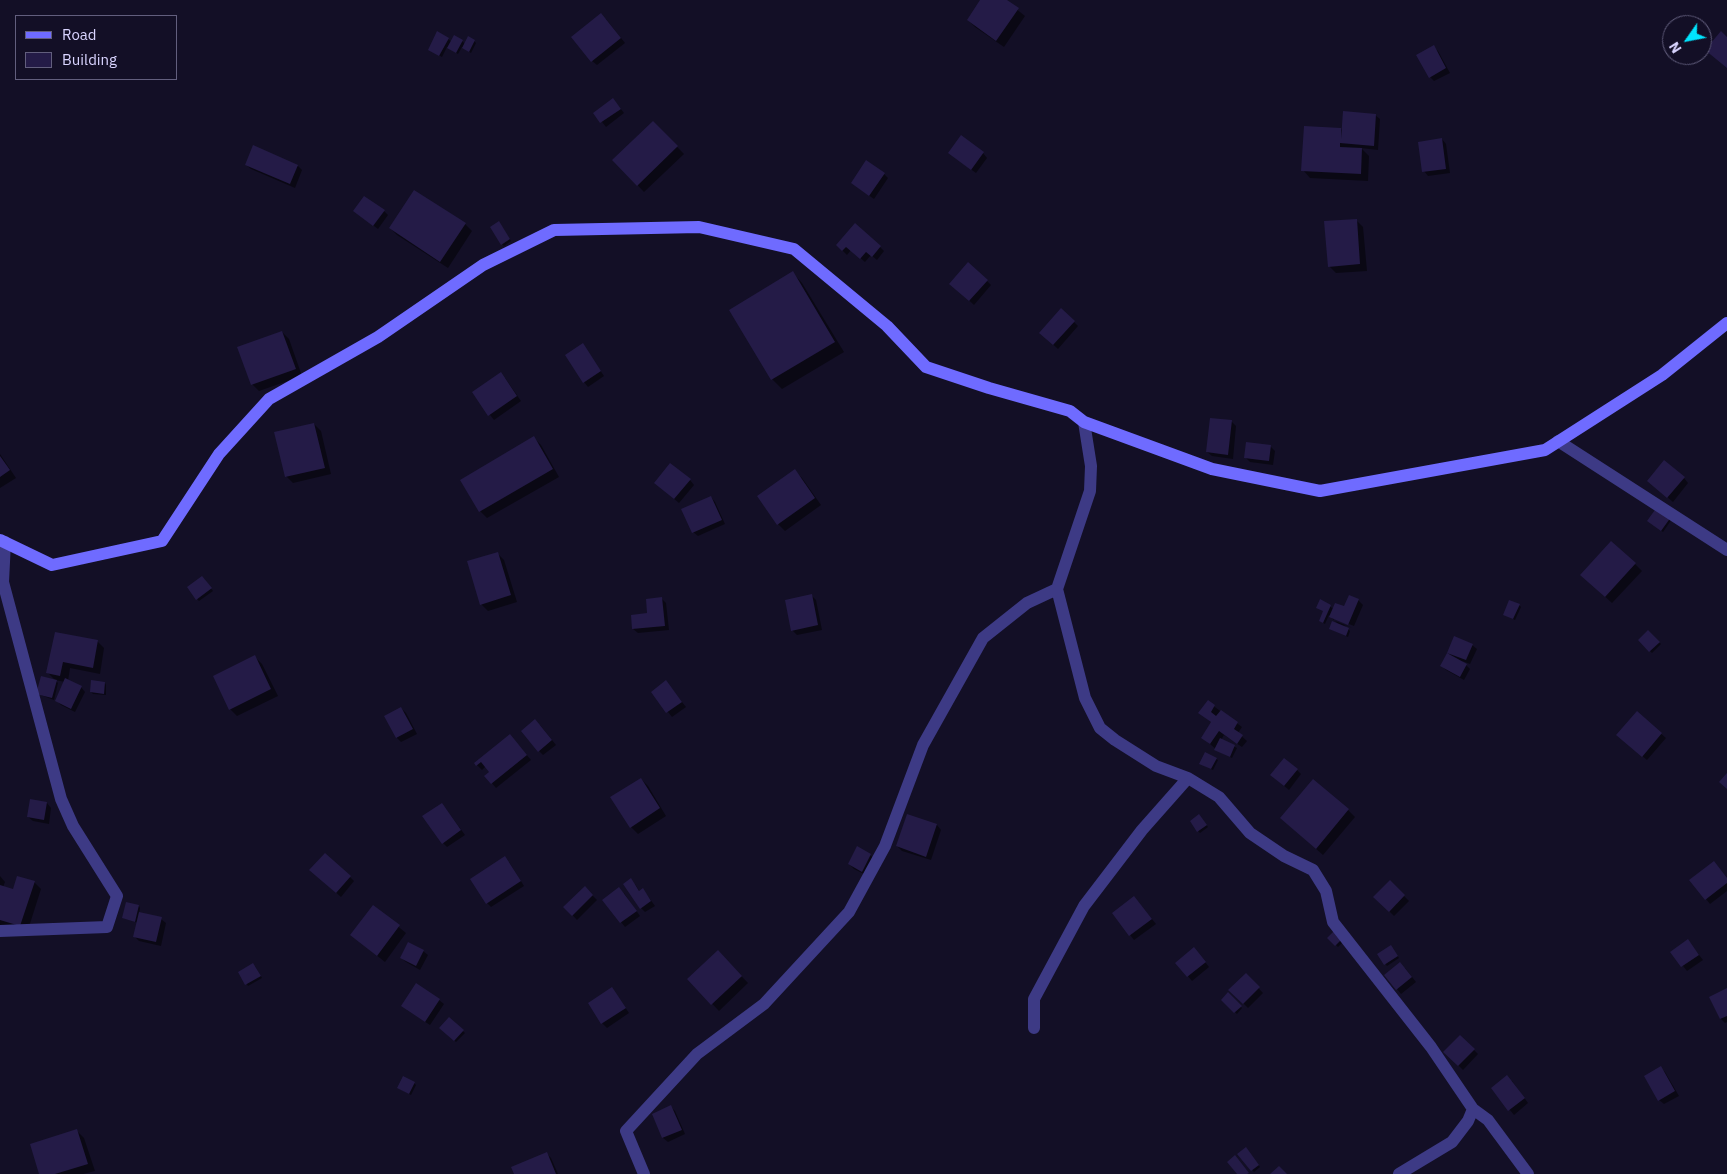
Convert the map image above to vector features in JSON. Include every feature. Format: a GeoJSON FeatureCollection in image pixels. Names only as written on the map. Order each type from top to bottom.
{"type":"FeatureCollection","features":[{"type":"Feature","properties":{"kind":"street"},"geometry":{"type":"LineString","coordinates":[[0,931],[107,927],[118,896],[74,826],[61,799],[3,582],[2,541],[52,565],[162,541],[219,454],[269,399],[378,337],[483,265],[554,230],[699,226],[794,249],[887,326],[926,367],[989,388],[1070,411],[1084,422],[1212,469],[1320,491],[1545,450],[1662,375],[1727,323]]}},
{"type":"Feature","properties":{"kind":"street"},"geometry":{"type":"LineString","coordinates":[[1084,422],[1090,466],[1090,491],[1057,589],[1085,698],[1100,728],[1115,740],[1156,766],[1188,778],[1219,797],[1250,833],[1284,856],[1313,870],[1326,891],[1333,922],[1431,1047],[1473,1109],[1488,1120],[1528,1174]]}},
{"type":"Feature","properties":{"kind":"street"},"geometry":{"type":"LineString","coordinates":[[1558,441],[1727,550]]}},
{"type":"Feature","properties":{"kind":"street"},"geometry":{"type":"LineString","coordinates":[[644,1174],[626,1131],[697,1054],[764,1004],[849,912],[885,846],[923,745],[983,638],[1027,603],[1057,589]]}},
{"type":"Feature","properties":{"kind":"street"},"geometry":{"type":"LineString","coordinates":[[1034,1028],[1034,999],[1084,906],[1142,830],[1188,778]]}},
{"type":"Feature","properties":{"kind":"street"},"geometry":{"type":"LineString","coordinates":[[1399,1174],[1452,1142],[1468,1121],[1473,1109]]}},
{"type":"Feature","properties":{"kind":"building"},"geometry":{"type":"Polygon","coordinates":[[[980,0],[1007,0],[1019,8],[996,41],[967,20],[980,0]]]}},
{"type":"Feature","properties":{"kind":"building"},"geometry":{"type":"Polygon","coordinates":[[[601,13],[621,38],[591,62],[571,37],[601,13]]]}},
{"type":"Feature","properties":{"kind":"building"},"geometry":{"type":"Polygon","coordinates":[[[437,31],[449,38],[439,56],[428,50],[437,31]]]}},
{"type":"Feature","properties":{"kind":"building"},"geometry":{"type":"Polygon","coordinates":[[[1721,31],[1727,37],[1727,68],[1712,56],[1712,42],[1721,31]]]}},
{"type":"Feature","properties":{"kind":"building"},"geometry":{"type":"Polygon","coordinates":[[[454,35],[463,40],[456,53],[447,48],[454,35]]]}},
{"type":"Feature","properties":{"kind":"building"},"geometry":{"type":"Polygon","coordinates":[[[468,36],[475,40],[469,52],[462,48],[468,36]]]}},
{"type":"Feature","properties":{"kind":"building"},"geometry":{"type":"Polygon","coordinates":[[[1434,45],[1446,68],[1429,78],[1416,55],[1434,45]]]}},
{"type":"Feature","properties":{"kind":"building"},"geometry":{"type":"Polygon","coordinates":[[[613,98],[621,109],[600,123],[593,113],[613,98]]]}},
{"type":"Feature","properties":{"kind":"building"},"geometry":{"type":"Polygon","coordinates":[[[1343,111],[1376,114],[1374,146],[1340,143],[1340,147],[1362,148],[1361,174],[1301,171],[1304,126],[1341,128],[1341,139],[1343,111]]]}},
{"type":"Feature","properties":{"kind":"building"},"geometry":{"type":"Polygon","coordinates":[[[653,121],[678,146],[637,186],[612,160],[653,121]]]}},
{"type":"Feature","properties":{"kind":"building"},"geometry":{"type":"Polygon","coordinates":[[[961,135],[984,152],[971,170],[948,153],[961,135]]]}},
{"type":"Feature","properties":{"kind":"building"},"geometry":{"type":"Polygon","coordinates":[[[1442,138],[1446,169],[1422,172],[1418,142],[1442,138]]]}},
{"type":"Feature","properties":{"kind":"building"},"geometry":{"type":"Polygon","coordinates":[[[253,145],[298,165],[290,184],[245,165],[253,145]]]}},
{"type":"Feature","properties":{"kind":"building"},"geometry":{"type":"Polygon","coordinates":[[[866,160],[885,173],[869,196],[851,183],[866,160]]]}},
{"type":"Feature","properties":{"kind":"building"},"geometry":{"type":"Polygon","coordinates":[[[414,190],[466,223],[440,262],[389,228],[414,190]]]}},
{"type":"Feature","properties":{"kind":"building"},"geometry":{"type":"Polygon","coordinates":[[[364,196],[385,210],[373,226],[353,211],[364,196]]]}},
{"type":"Feature","properties":{"kind":"building"},"geometry":{"type":"Polygon","coordinates":[[[1357,219],[1360,264],[1328,267],[1324,221],[1357,219]]]}},
{"type":"Feature","properties":{"kind":"building"},"geometry":{"type":"Polygon","coordinates":[[[499,221],[510,239],[501,245],[490,227],[499,221]]]}},
{"type":"Feature","properties":{"kind":"building"},"geometry":{"type":"Polygon","coordinates":[[[855,223],[881,246],[872,257],[866,252],[860,259],[846,247],[842,251],[836,245],[855,223]]]}},
{"type":"Feature","properties":{"kind":"building"},"geometry":{"type":"Polygon","coordinates":[[[968,262],[988,280],[969,301],[949,284],[968,262]]]}},
{"type":"Feature","properties":{"kind":"building"},"geometry":{"type":"Polygon","coordinates":[[[793,271],[835,342],[771,380],[729,310],[793,271]]]}},
{"type":"Feature","properties":{"kind":"building"},"geometry":{"type":"Polygon","coordinates":[[[1061,308],[1075,321],[1053,345],[1039,333],[1061,308]]]}},
{"type":"Feature","properties":{"kind":"building"},"geometry":{"type":"Polygon","coordinates":[[[282,331],[296,369],[251,385],[237,347],[282,331]]]}},
{"type":"Feature","properties":{"kind":"building"},"geometry":{"type":"Polygon","coordinates":[[[583,343],[601,371],[583,383],[565,355],[583,343]]]}},
{"type":"Feature","properties":{"kind":"building"},"geometry":{"type":"Polygon","coordinates":[[[501,372],[517,396],[488,416],[472,392],[501,372]]]}},
{"type":"Feature","properties":{"kind":"building"},"geometry":{"type":"Polygon","coordinates":[[[1210,418],[1232,420],[1228,455],[1206,452],[1210,418]]]}},
{"type":"Feature","properties":{"kind":"building"},"geometry":{"type":"Polygon","coordinates":[[[314,423],[325,468],[285,477],[274,432],[314,423]]]}},
{"type":"Feature","properties":{"kind":"building"},"geometry":{"type":"Polygon","coordinates":[[[534,436],[553,469],[479,512],[460,480],[534,436]]]}},
{"type":"Feature","properties":{"kind":"building"},"geometry":{"type":"Polygon","coordinates":[[[1246,442],[1271,445],[1269,461],[1244,458],[1246,442]]]}},
{"type":"Feature","properties":{"kind":"building"},"geometry":{"type":"Polygon","coordinates":[[[0,456],[10,470],[0,477],[0,456]]]}},
{"type":"Feature","properties":{"kind":"building"},"geometry":{"type":"Polygon","coordinates":[[[1664,460],[1685,477],[1667,498],[1647,481],[1664,460]]]}},
{"type":"Feature","properties":{"kind":"building"},"geometry":{"type":"Polygon","coordinates":[[[670,463],[691,479],[674,499],[654,483],[670,463]]]}},
{"type":"Feature","properties":{"kind":"building"},"geometry":{"type":"Polygon","coordinates":[[[795,469],[815,498],[777,525],[757,496],[795,469]]]}},
{"type":"Feature","properties":{"kind":"building"},"geometry":{"type":"Polygon","coordinates":[[[711,496],[722,520],[692,533],[681,509],[711,496]]]}},
{"type":"Feature","properties":{"kind":"building"},"geometry":{"type":"Polygon","coordinates":[[[1657,507],[1671,517],[1661,531],[1647,521],[1657,507]]]}},
{"type":"Feature","properties":{"kind":"building"},"geometry":{"type":"Polygon","coordinates":[[[1611,541],[1636,563],[1605,597],[1580,575],[1611,541]]]}},
{"type":"Feature","properties":{"kind":"building"},"geometry":{"type":"Polygon","coordinates":[[[498,552],[511,595],[480,605],[467,561],[498,552]]]}},
{"type":"Feature","properties":{"kind":"building"},"geometry":{"type":"Polygon","coordinates":[[[202,576],[212,588],[196,600],[187,587],[202,576]]]}},
{"type":"Feature","properties":{"kind":"building"},"geometry":{"type":"Polygon","coordinates":[[[812,594],[818,625],[791,631],[785,600],[812,594]]]}},
{"type":"Feature","properties":{"kind":"building"},"geometry":{"type":"Polygon","coordinates":[[[1349,595],[1359,599],[1348,625],[1329,617],[1335,603],[1344,606],[1349,595]]]}},
{"type":"Feature","properties":{"kind":"building"},"geometry":{"type":"Polygon","coordinates":[[[662,597],[665,626],[632,629],[631,615],[647,613],[646,599],[662,597]]]}},
{"type":"Feature","properties":{"kind":"building"},"geometry":{"type":"Polygon","coordinates":[[[1320,599],[1331,605],[1323,623],[1319,621],[1323,611],[1316,608],[1320,599]]]}},
{"type":"Feature","properties":{"kind":"building"},"geometry":{"type":"Polygon","coordinates":[[[1509,600],[1520,604],[1513,619],[1503,615],[1509,600]]]}},
{"type":"Feature","properties":{"kind":"building"},"geometry":{"type":"Polygon","coordinates":[[[1332,621],[1349,628],[1346,636],[1329,629],[1332,621]]]}},
{"type":"Feature","properties":{"kind":"building"},"geometry":{"type":"Polygon","coordinates":[[[1648,630],[1660,642],[1649,652],[1638,640],[1648,630]]]}},
{"type":"Feature","properties":{"kind":"building"},"geometry":{"type":"Polygon","coordinates":[[[55,632],[98,640],[93,668],[63,662],[60,676],[46,673],[55,632]]]}},
{"type":"Feature","properties":{"kind":"building"},"geometry":{"type":"Polygon","coordinates":[[[1454,636],[1473,644],[1466,660],[1447,653],[1454,636]]]}},
{"type":"Feature","properties":{"kind":"building"},"geometry":{"type":"Polygon","coordinates":[[[1447,653],[1467,664],[1460,677],[1440,666],[1447,653]]]}},
{"type":"Feature","properties":{"kind":"building"},"geometry":{"type":"Polygon","coordinates":[[[255,655],[271,689],[229,710],[213,676],[255,655]]]}},
{"type":"Feature","properties":{"kind":"building"},"geometry":{"type":"Polygon","coordinates":[[[41,676],[57,680],[52,698],[36,694],[41,676]]]}},
{"type":"Feature","properties":{"kind":"building"},"geometry":{"type":"Polygon","coordinates":[[[65,678],[82,686],[71,709],[55,701],[65,678]]]}},
{"type":"Feature","properties":{"kind":"building"},"geometry":{"type":"Polygon","coordinates":[[[91,680],[105,682],[104,694],[90,692],[91,680]]]}},
{"type":"Feature","properties":{"kind":"building"},"geometry":{"type":"Polygon","coordinates":[[[666,680],[682,702],[666,713],[651,692],[666,680]]]}},
{"type":"Feature","properties":{"kind":"building"},"geometry":{"type":"Polygon","coordinates":[[[1208,700],[1215,705],[1211,712],[1216,716],[1221,710],[1238,722],[1234,729],[1243,735],[1237,744],[1219,731],[1210,744],[1201,738],[1211,722],[1198,713],[1208,700]]]}},
{"type":"Feature","properties":{"kind":"building"},"geometry":{"type":"Polygon","coordinates":[[[401,707],[413,729],[396,738],[384,716],[401,707]]]}},
{"type":"Feature","properties":{"kind":"building"},"geometry":{"type":"Polygon","coordinates":[[[1637,711],[1662,733],[1642,757],[1616,735],[1637,711]]]}},
{"type":"Feature","properties":{"kind":"building"},"geometry":{"type":"Polygon","coordinates":[[[535,719],[552,740],[538,752],[521,731],[535,719]]]}},
{"type":"Feature","properties":{"kind":"building"},"geometry":{"type":"Polygon","coordinates":[[[510,734],[527,755],[491,784],[484,776],[489,772],[481,762],[476,766],[474,763],[510,734]]]}},
{"type":"Feature","properties":{"kind":"building"},"geometry":{"type":"Polygon","coordinates":[[[1220,738],[1235,745],[1230,757],[1214,750],[1220,738]]]}},
{"type":"Feature","properties":{"kind":"building"},"geometry":{"type":"Polygon","coordinates":[[[1205,752],[1217,758],[1211,769],[1199,764],[1205,752]]]}},
{"type":"Feature","properties":{"kind":"building"},"geometry":{"type":"Polygon","coordinates":[[[1284,758],[1298,769],[1284,786],[1270,775],[1284,758]]]}},
{"type":"Feature","properties":{"kind":"building"},"geometry":{"type":"Polygon","coordinates":[[[1727,773],[1727,789],[1719,782],[1727,773]]]}},
{"type":"Feature","properties":{"kind":"building"},"geometry":{"type":"Polygon","coordinates":[[[641,778],[660,808],[630,828],[610,797],[641,778]]]}},
{"type":"Feature","properties":{"kind":"building"},"geometry":{"type":"Polygon","coordinates":[[[1313,779],[1349,809],[1316,849],[1280,818],[1313,779]]]}},
{"type":"Feature","properties":{"kind":"building"},"geometry":{"type":"Polygon","coordinates":[[[30,799],[47,802],[44,820],[27,817],[30,799]]]}},
{"type":"Feature","properties":{"kind":"building"},"geometry":{"type":"Polygon","coordinates":[[[442,803],[461,830],[442,844],[422,816],[442,803]]]}},
{"type":"Feature","properties":{"kind":"building"},"geometry":{"type":"Polygon","coordinates":[[[907,814],[937,824],[926,857],[896,846],[907,814]]]}},
{"type":"Feature","properties":{"kind":"building"},"geometry":{"type":"Polygon","coordinates":[[[1199,814],[1207,825],[1197,832],[1190,821],[1199,814]]]}},
{"type":"Feature","properties":{"kind":"building"},"geometry":{"type":"Polygon","coordinates":[[[857,846],[871,854],[862,872],[848,864],[857,846]]]}},
{"type":"Feature","properties":{"kind":"building"},"geometry":{"type":"Polygon","coordinates":[[[325,853],[351,876],[336,893],[309,870],[325,853]]]}},
{"type":"Feature","properties":{"kind":"building"},"geometry":{"type":"Polygon","coordinates":[[[505,856],[521,881],[486,904],[470,879],[505,856]]]}},
{"type":"Feature","properties":{"kind":"building"},"geometry":{"type":"Polygon","coordinates":[[[1714,861],[1727,878],[1727,883],[1705,900],[1689,880],[1714,861]]]}},
{"type":"Feature","properties":{"kind":"building"},"geometry":{"type":"Polygon","coordinates":[[[17,876],[35,881],[20,926],[0,920],[0,885],[13,889],[17,876]]]}},
{"type":"Feature","properties":{"kind":"building"},"geometry":{"type":"Polygon","coordinates":[[[631,878],[639,891],[643,888],[651,901],[640,909],[623,884],[631,878]]]}},
{"type":"Feature","properties":{"kind":"building"},"geometry":{"type":"Polygon","coordinates":[[[1390,880],[1405,895],[1389,912],[1373,897],[1390,880]]]}},
{"type":"Feature","properties":{"kind":"building"},"geometry":{"type":"Polygon","coordinates":[[[585,886],[593,895],[572,916],[563,907],[585,886]]]}},
{"type":"Feature","properties":{"kind":"building"},"geometry":{"type":"Polygon","coordinates":[[[619,887],[637,911],[620,923],[602,900],[619,887]]]}},
{"type":"Feature","properties":{"kind":"building"},"geometry":{"type":"Polygon","coordinates":[[[1134,896],[1152,919],[1129,936],[1112,913],[1134,896]]]}},
{"type":"Feature","properties":{"kind":"building"},"geometry":{"type":"Polygon","coordinates":[[[126,902],[139,905],[135,922],[122,918],[126,902]]]}},
{"type":"Feature","properties":{"kind":"building"},"geometry":{"type":"Polygon","coordinates":[[[373,905],[400,925],[377,956],[350,935],[373,905]]]}},
{"type":"Feature","properties":{"kind":"building"},"geometry":{"type":"Polygon","coordinates":[[[139,912],[162,917],[156,942],[133,937],[139,912]]]}},
{"type":"Feature","properties":{"kind":"building"},"geometry":{"type":"Polygon","coordinates":[[[1334,931],[1342,939],[1335,946],[1327,938],[1334,931]]]}},
{"type":"Feature","properties":{"kind":"building"},"geometry":{"type":"Polygon","coordinates":[[[1688,939],[1699,955],[1681,967],[1670,952],[1688,939]]]}},
{"type":"Feature","properties":{"kind":"building"},"geometry":{"type":"Polygon","coordinates":[[[408,942],[424,950],[416,966],[400,958],[408,942]]]}},
{"type":"Feature","properties":{"kind":"building"},"geometry":{"type":"Polygon","coordinates":[[[1391,945],[1398,956],[1384,965],[1377,954],[1391,945]]]}},
{"type":"Feature","properties":{"kind":"building"},"geometry":{"type":"Polygon","coordinates":[[[1194,947],[1206,962],[1187,977],[1175,963],[1194,947]]]}},
{"type":"Feature","properties":{"kind":"building"},"geometry":{"type":"Polygon","coordinates":[[[718,950],[742,976],[711,1005],[687,979],[718,950]]]}},
{"type":"Feature","properties":{"kind":"building"},"geometry":{"type":"Polygon","coordinates":[[[1400,962],[1412,977],[1396,990],[1384,975],[1400,962]]]}},
{"type":"Feature","properties":{"kind":"building"},"geometry":{"type":"Polygon","coordinates":[[[253,963],[261,976],[245,985],[238,972],[253,963]]]}},
{"type":"Feature","properties":{"kind":"building"},"geometry":{"type":"Polygon","coordinates":[[[1246,973],[1260,987],[1243,1004],[1228,990],[1246,973]]]}},
{"type":"Feature","properties":{"kind":"building"},"geometry":{"type":"Polygon","coordinates":[[[416,983],[440,999],[425,1022],[401,1006],[416,983]]]}},
{"type":"Feature","properties":{"kind":"building"},"geometry":{"type":"Polygon","coordinates":[[[612,987],[626,1008],[601,1024],[588,1003],[612,987]]]}},
{"type":"Feature","properties":{"kind":"building"},"geometry":{"type":"Polygon","coordinates":[[[1727,988],[1727,1016],[1720,1019],[1709,997],[1727,988]]]}},
{"type":"Feature","properties":{"kind":"building"},"geometry":{"type":"Polygon","coordinates":[[[1228,992],[1242,1006],[1234,1013],[1221,1000],[1228,992]]]}},
{"type":"Feature","properties":{"kind":"building"},"geometry":{"type":"Polygon","coordinates":[[[449,1017],[464,1030],[454,1041],[439,1028],[449,1017]]]}},
{"type":"Feature","properties":{"kind":"building"},"geometry":{"type":"Polygon","coordinates":[[[1460,1035],[1475,1049],[1458,1066],[1443,1052],[1460,1035]]]}},
{"type":"Feature","properties":{"kind":"building"},"geometry":{"type":"Polygon","coordinates":[[[1661,1066],[1675,1091],[1658,1101],[1644,1076],[1661,1066]]]}},
{"type":"Feature","properties":{"kind":"building"},"geometry":{"type":"Polygon","coordinates":[[[1507,1075],[1525,1098],[1508,1111],[1491,1088],[1507,1075]]]}},
{"type":"Feature","properties":{"kind":"building"},"geometry":{"type":"Polygon","coordinates":[[[403,1076],[415,1082],[409,1094],[397,1088],[403,1076]]]}},
{"type":"Feature","properties":{"kind":"building"},"geometry":{"type":"Polygon","coordinates":[[[671,1105],[682,1130],[662,1138],[652,1114],[671,1105]]]}},
{"type":"Feature","properties":{"kind":"building"},"geometry":{"type":"Polygon","coordinates":[[[77,1129],[88,1164],[55,1174],[39,1174],[30,1144],[77,1129]]]}},
{"type":"Feature","properties":{"kind":"building"},"geometry":{"type":"Polygon","coordinates":[[[1246,1147],[1259,1165],[1251,1171],[1237,1154],[1246,1147]]]}},
{"type":"Feature","properties":{"kind":"building"},"geometry":{"type":"Polygon","coordinates":[[[547,1152],[556,1174],[514,1174],[511,1167],[547,1152]]]}},
{"type":"Feature","properties":{"kind":"building"},"geometry":{"type":"Polygon","coordinates":[[[1235,1155],[1249,1173],[1237,1174],[1227,1162],[1235,1155]]]}},
{"type":"Feature","properties":{"kind":"building"},"geometry":{"type":"Polygon","coordinates":[[[1279,1166],[1287,1174],[1270,1174],[1279,1166]]]}}]}
